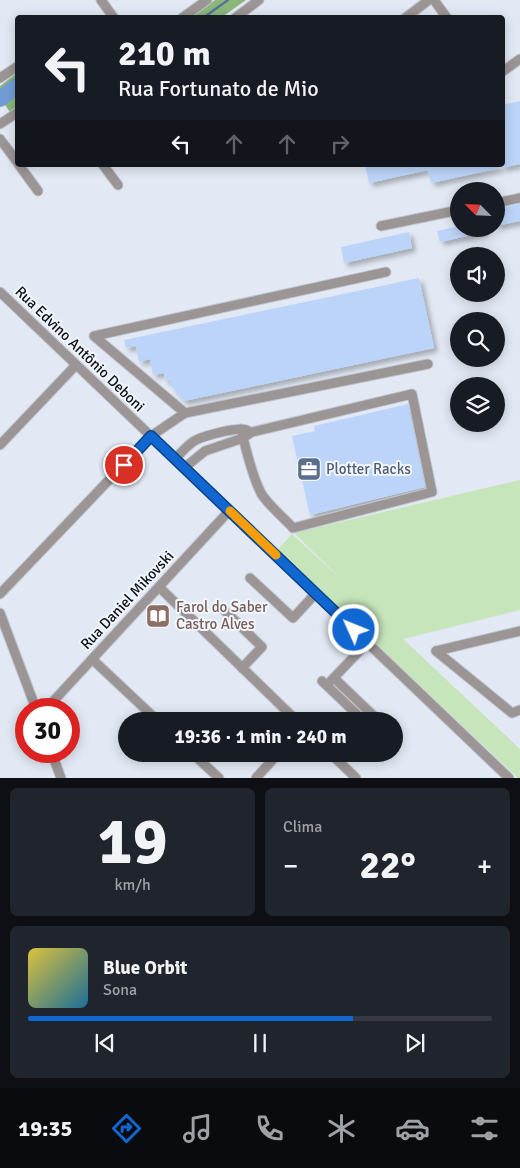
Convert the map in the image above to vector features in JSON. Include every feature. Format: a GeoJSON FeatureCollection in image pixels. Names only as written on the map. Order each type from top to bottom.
{"type":"FeatureCollection","features":[{"type":"Feature","properties":{"kind":"street"},"geometry":{"type":"LineString","coordinates":[[101,0],[112,15]]}},
{"type":"Feature","properties":{"kind":"street"},"geometry":{"type":"LineString","coordinates":[[186,15],[206,0]]}},
{"type":"Feature","properties":{"kind":"street"},"geometry":{"type":"LineString","coordinates":[[239,15],[259,0]]}},
{"type":"Feature","properties":{"kind":"street"},"geometry":{"type":"LineString","coordinates":[[409,15],[428,0]]}},
{"type":"Feature","properties":{"kind":"street"},"geometry":{"type":"LineString","coordinates":[[434,0],[445,15]]}},
{"type":"Feature","properties":{"kind":"street"},"geometry":{"type":"LineString","coordinates":[[505,70],[520,59]]}},
{"type":"Feature","properties":{"kind":"street"},"geometry":{"type":"LineString","coordinates":[[0,78],[15,68]]}},
{"type":"Feature","properties":{"kind":"street"},"geometry":{"type":"LineString","coordinates":[[2,119],[15,113]]}},
{"type":"Feature","properties":{"kind":"street"},"geometry":{"type":"LineString","coordinates":[[0,139],[15,160]]}},
{"type":"Feature","properties":{"kind":"street"},"geometry":{"type":"LineString","coordinates":[[20,167],[38,191]]}},
{"type":"Feature","properties":{"kind":"street"},"geometry":{"type":"LineString","coordinates":[[104,167],[118,185]]}},
{"type":"Feature","properties":{"kind":"street"},"geometry":{"type":"LineString","coordinates":[[505,201],[520,198]]}},
{"type":"Feature","properties":{"kind":"street"},"geometry":{"type":"LineString","coordinates":[[381,226],[450,212]]}},
{"type":"Feature","properties":{"kind":"street"},"geometry":{"type":"LineString","coordinates":[[185,413],[94,336],[386,272]]}},
{"type":"Feature","properties":{"kind":"street","name":"Rua Edvino Antônio Deboni"},"geometry":{"type":"LineString","coordinates":[[1,294],[510,778]]}},
{"type":"Feature","properties":{"kind":"street"},"geometry":{"type":"LineString","coordinates":[[0,445],[76,364]]}},
{"type":"Feature","properties":{"kind":"street"},"geometry":{"type":"LineString","coordinates":[[0,594],[151,436],[185,413],[428,364]]}},
{"type":"Feature","properties":{"kind":"street"},"geometry":{"type":"LineString","coordinates":[[175,459],[195,440],[242,433],[252,432],[412,394],[432,492],[293,528],[261,494],[242,433]]}},
{"type":"Feature","properties":{"kind":"street"},"geometry":{"type":"LineString","coordinates":[[184,468],[205,451],[242,433]]}},
{"type":"Feature","properties":{"kind":"street","name":"Rua Daniel Mikovski"},"geometry":{"type":"LineString","coordinates":[[56,698],[229,511]]}},
{"type":"Feature","properties":{"kind":"street"},"geometry":{"type":"LineString","coordinates":[[250,578],[293,618],[316,593]]}},
{"type":"Feature","properties":{"kind":"street"},"geometry":{"type":"LineString","coordinates":[[159,587],[288,712]]}},
{"type":"Feature","properties":{"kind":"street"},"geometry":{"type":"LineString","coordinates":[[223,609],[262,647],[242,668]]}},
{"type":"Feature","properties":{"kind":"street"},"geometry":{"type":"LineString","coordinates":[[0,613],[32,698]]}},
{"type":"Feature","properties":{"kind":"street"},"geometry":{"type":"LineString","coordinates":[[520,631],[436,651],[512,713],[520,710]]}},
{"type":"Feature","properties":{"kind":"street"},"geometry":{"type":"LineString","coordinates":[[355,712],[324,683],[334,678],[368,643]]}},
{"type":"Feature","properties":{"kind":"street"},"geometry":{"type":"LineString","coordinates":[[92,659],[148,712]]}},
{"type":"Feature","properties":{"kind":"street"},"geometry":{"type":"LineString","coordinates":[[334,678],[370,712]]}},
{"type":"Feature","properties":{"kind":"street"},"geometry":{"type":"LineString","coordinates":[[202,762],[219,778]]}},
{"type":"Feature","properties":{"kind":"street"},"geometry":{"type":"LineString","coordinates":[[256,778],[271,762]]}},
{"type":"Feature","properties":{"kind":"street"},"geometry":{"type":"LineString","coordinates":[[339,762],[356,778]]}},
{"type":"Feature","properties":{"kind":"street"},"geometry":{"type":"LineString","coordinates":[[55,763],[61,778]]}},
{"type":"Feature","properties":{"kind":"green space"},"geometry":{"type":"Polygon","coordinates":[[[215,0],[246,0],[225,15],[194,15],[215,0]]]}},
{"type":"Feature","properties":{"kind":"green space"},"geometry":{"type":"Polygon","coordinates":[[[15,75],[15,108],[10,112],[0,98],[0,86],[15,75]]]}},
{"type":"Feature","properties":{"kind":"green space"},"geometry":{"type":"Polygon","coordinates":[[[520,480],[520,610],[403,639],[520,749],[520,778],[518,778],[277,550],[292,534],[345,583],[294,533],[520,480]]]}},
{"type":"Feature","properties":{"kind":"building"},"geometry":{"type":"Polygon","coordinates":[[[520,101],[520,164],[502,168],[505,167],[505,104],[520,101]]]}},
{"type":"Feature","properties":{"kind":"building"},"geometry":{"type":"Polygon","coordinates":[[[365,167],[500,167],[431,183],[428,170],[369,183],[365,167]]]}},
{"type":"Feature","properties":{"kind":"building"},"geometry":{"type":"Polygon","coordinates":[[[520,204],[520,221],[505,224],[505,207],[520,204]]]}},
{"type":"Feature","properties":{"kind":"building"},"geometry":{"type":"Polygon","coordinates":[[[450,228],[450,238],[458,238],[440,242],[437,231],[450,228]]]}},
{"type":"Feature","properties":{"kind":"building"},"geometry":{"type":"Polygon","coordinates":[[[409,232],[412,248],[344,263],[341,247],[409,232]]]}},
{"type":"Feature","properties":{"kind":"building"},"geometry":{"type":"Polygon","coordinates":[[[419,278],[434,348],[184,401],[172,387],[170,380],[165,381],[164,373],[153,375],[150,359],[139,362],[136,346],[126,348],[124,340],[419,278]]]}},
{"type":"Feature","properties":{"kind":"building"},"geometry":{"type":"Polygon","coordinates":[[[408,404],[425,487],[310,515],[292,436],[315,431],[314,426],[408,404]]]}},
{"type":"Feature","properties":{"kind":"waterway"},"geometry":{"type":"LineString","coordinates":[[207,15],[228,0]]}},
{"type":"Feature","properties":{"kind":"waterway"},"geometry":{"type":"LineString","coordinates":[[0,99],[15,87]]}},
{"type":"Feature","properties":{"kind":"slow traffic"},"geometry":{"type":"LineString","coordinates":[[230,511],[276,555]]}},
{"type":"Feature","properties":{"kind":"place","name":"Plotter Racks"},"geometry":{"type":"Point","coordinates":[309,469]}},
{"type":"Feature","properties":{"kind":"place","name":"Farol do Saber Castro Alves"},"geometry":{"type":"Point","coordinates":[158,616]}},
{"type":"Feature","properties":{"kind":"route"},"geometry":{"type":"LineString","coordinates":[[124,465],[151,436],[354,630]]}}]}
